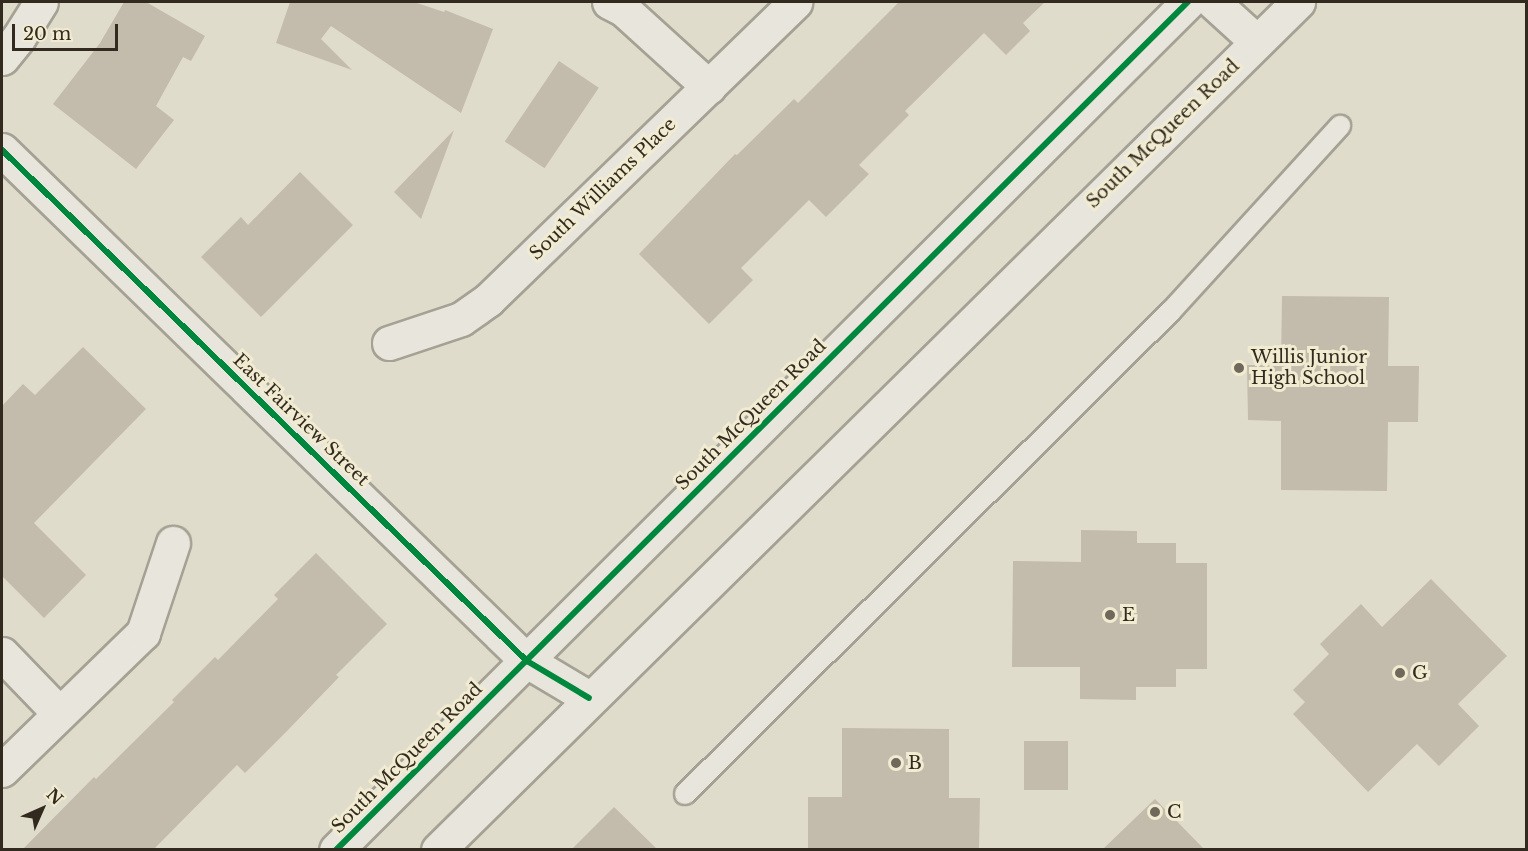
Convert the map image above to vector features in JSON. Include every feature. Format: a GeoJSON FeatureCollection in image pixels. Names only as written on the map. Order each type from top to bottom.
{"type":"FeatureCollection","features":[{"type":"Feature","properties":{"kind":"main road"},"geometry":{"type":"LineString","coordinates":[[2,58],[19,37],[41,2]]}},
{"type":"Feature","properties":{"kind":"main road"},"geometry":{"type":"LineString","coordinates":[[609,2],[623,9],[708,87]]}},
{"type":"Feature","properties":{"kind":"main road","name":"South Williams Place"},"geometry":{"type":"LineString","coordinates":[[389,343],[461,319],[488,300],[795,2]]}},
{"type":"Feature","properties":{"kind":"main road","name":"South McQueen Road"},"geometry":{"type":"LineString","coordinates":[[336,849],[1188,2]]}},
{"type":"Feature","properties":{"kind":"main road"},"geometry":{"type":"LineString","coordinates":[[1213,2],[1257,42]]}},
{"type":"Feature","properties":{"kind":"main road","name":"South McQueen Road"},"geometry":{"type":"LineString","coordinates":[[438,849],[1298,2]]}},
{"type":"Feature","properties":{"kind":"main road","name":"East Fairview Street"},"geometry":{"type":"LineString","coordinates":[[2,150],[527,661],[589,698]]}},
{"type":"Feature","properties":{"kind":"main road"},"geometry":{"type":"LineString","coordinates":[[2,770],[143,633],[173,543]]}},
{"type":"Feature","properties":{"kind":"main road"},"geometry":{"type":"LineString","coordinates":[[2,654],[59,713]]}},
{"type":"Feature","properties":{"kind":"lane"},"geometry":{"type":"LineString","coordinates":[[685,794],[1170,311],[1340,126]]}},
{"type":"Feature","properties":{"kind":"building"},"geometry":{"type":"Polygon","coordinates":[[[124,2],[146,2],[205,36],[191,61],[183,57],[156,106],[174,120],[136,169],[53,104],[100,43],[124,2]]]}},
{"type":"Feature","properties":{"kind":"building"},"geometry":{"type":"Polygon","coordinates":[[[290,2],[414,2],[444,12],[445,10],[493,29],[461,113],[331,26],[321,39],[352,70],[276,43],[290,2]]]}},
{"type":"Feature","properties":{"kind":"building"},"geometry":{"type":"Polygon","coordinates":[[[899,2],[1045,2],[1023,23],[1030,31],[1006,55],[984,33],[905,111],[909,115],[859,165],[869,174],[826,217],[809,200],[741,268],[753,280],[709,324],[639,254],[735,154],[737,155],[794,99],[798,103],[899,2]]]}},
{"type":"Feature","properties":{"kind":"building"},"geometry":{"type":"Polygon","coordinates":[[[559,61],[599,88],[545,168],[505,141],[559,61]]]}},
{"type":"Feature","properties":{"kind":"building"},"geometry":{"type":"Polygon","coordinates":[[[454,130],[421,219],[394,192],[454,130]]]}},
{"type":"Feature","properties":{"kind":"building"},"geometry":{"type":"Polygon","coordinates":[[[300,172],[353,225],[261,317],[201,257],[241,217],[248,225],[300,172]]]}},
{"type":"Feature","properties":{"kind":"building"},"geometry":{"type":"Polygon","coordinates":[[[1282,296],[1389,297],[1388,366],[1419,366],[1418,422],[1388,422],[1387,491],[1281,490],[1281,421],[1248,420],[1247,365],[1281,365],[1282,296]]]}},
{"type":"Feature","properties":{"kind":"building"},"geometry":{"type":"Polygon","coordinates":[[[83,347],[146,409],[34,523],[86,575],[44,618],[2,576],[2,406],[23,384],[35,395],[83,347]]]}},
{"type":"Feature","properties":{"kind":"building","name":"E"},"geometry":{"type":"Polygon","coordinates":[[[1081,530],[1137,531],[1137,543],[1176,543],[1176,563],[1207,563],[1207,669],[1176,669],[1176,687],[1136,687],[1136,700],[1080,699],[1080,667],[1012,667],[1013,561],[1081,562],[1081,530]]]}},
{"type":"Feature","properties":{"kind":"building"},"geometry":{"type":"Polygon","coordinates":[[[316,553],[387,624],[336,675],[339,677],[288,730],[245,773],[237,765],[154,849],[23,849],[94,777],[96,779],[174,702],[172,700],[215,657],[218,660],[278,599],[274,595],[316,553]]]}},
{"type":"Feature","properties":{"kind":"building","name":"G"},"geometry":{"type":"Polygon","coordinates":[[[1431,579],[1507,656],[1458,704],[1479,726],[1439,766],[1417,744],[1368,792],[1293,714],[1305,702],[1293,690],[1329,654],[1320,644],[1361,604],[1382,627],[1431,579]]]}},
{"type":"Feature","properties":{"kind":"building","name":"B"},"geometry":{"type":"Polygon","coordinates":[[[842,728],[949,729],[949,798],[980,798],[979,849],[808,849],[808,797],[842,797],[842,728]]]}},
{"type":"Feature","properties":{"kind":"building"},"geometry":{"type":"Polygon","coordinates":[[[1024,741],[1068,741],[1068,790],[1024,790],[1024,741]]]}},
{"type":"Feature","properties":{"kind":"building","name":"C"},"geometry":{"type":"Polygon","coordinates":[[[1155,799],[1204,849],[1103,849],[1155,799]]]}},
{"type":"Feature","properties":{"kind":"building"},"geometry":{"type":"Polygon","coordinates":[[[614,807],[657,849],[572,849],[614,807]]]}},
{"type":"Feature","properties":{"kind":"cycle path"},"geometry":{"type":"LineString","coordinates":[[336,850],[1188,2]]}},
{"type":"Feature","properties":{"kind":"cycle path"},"geometry":{"type":"LineString","coordinates":[[2,150],[527,661],[589,698]]}},
{"type":"Feature","properties":{"kind":"place","name":"Willis Junior High School"},"geometry":{"type":"Point","coordinates":[1239,368]}},
{"type":"Feature","properties":{"kind":"place","name":"E"},"geometry":{"type":"Point","coordinates":[1110,615]}},
{"type":"Feature","properties":{"kind":"place","name":"G"},"geometry":{"type":"Point","coordinates":[1400,673]}},
{"type":"Feature","properties":{"kind":"place","name":"B"},"geometry":{"type":"Point","coordinates":[896,763]}},
{"type":"Feature","properties":{"kind":"place","name":"C"},"geometry":{"type":"Point","coordinates":[1155,812]}}]}
